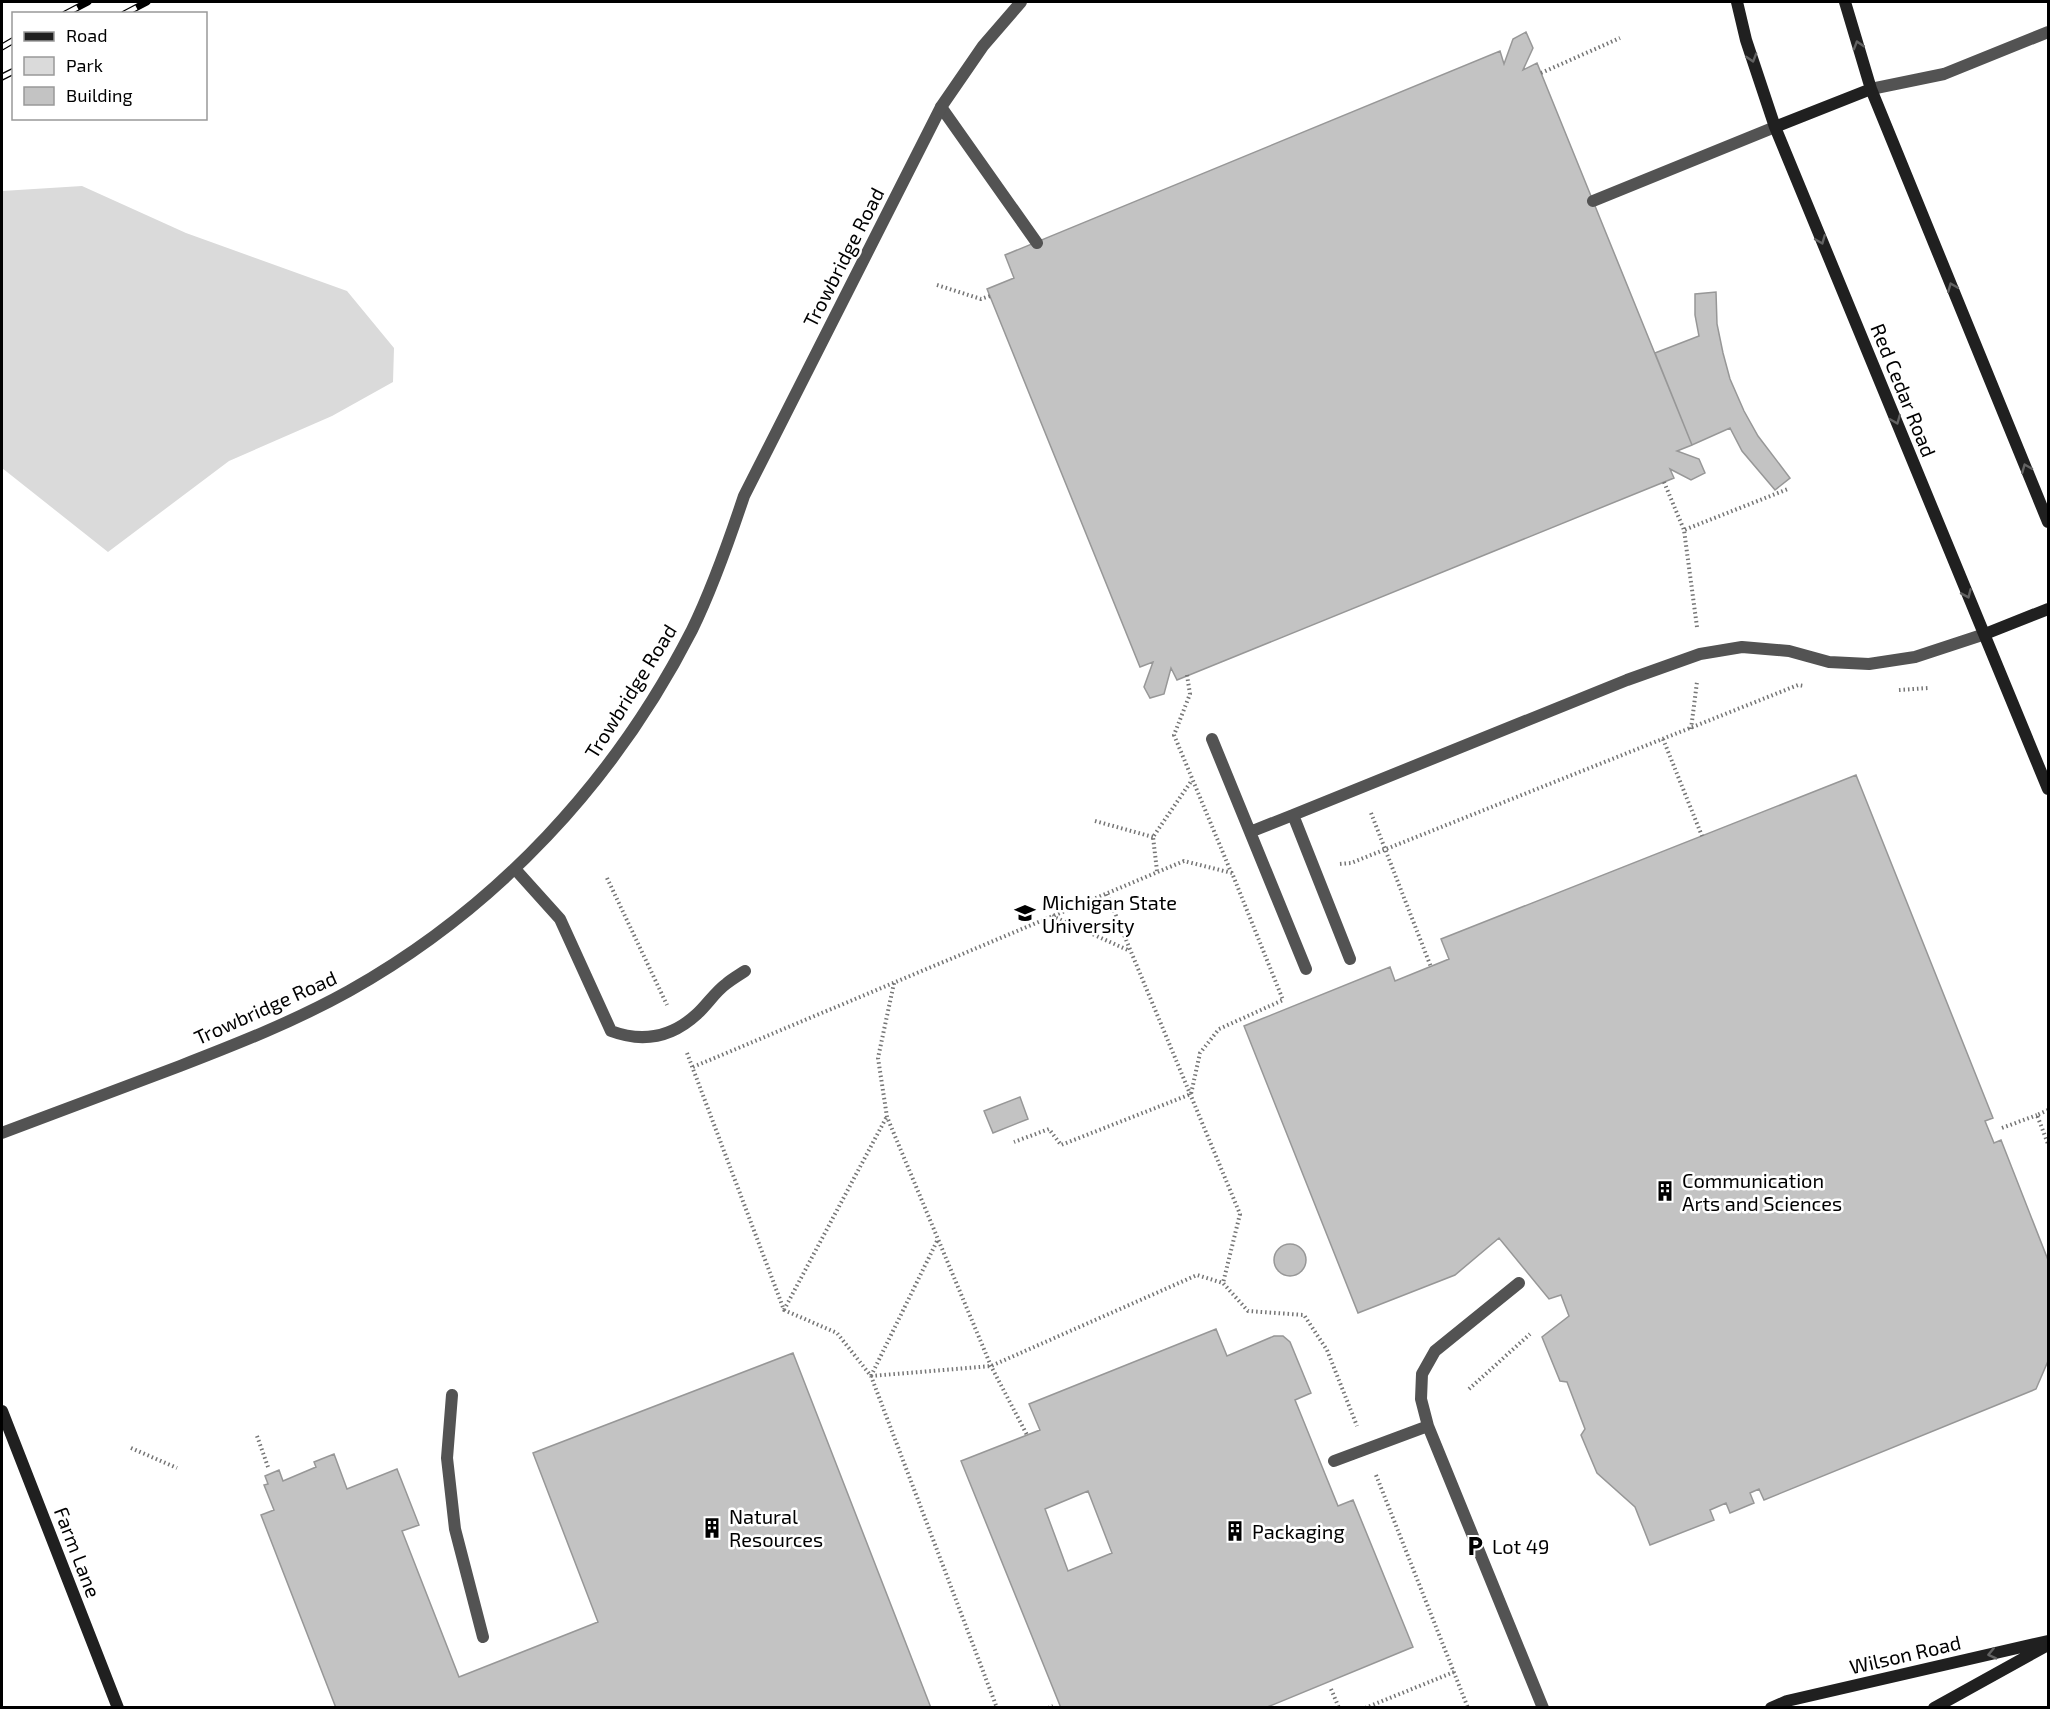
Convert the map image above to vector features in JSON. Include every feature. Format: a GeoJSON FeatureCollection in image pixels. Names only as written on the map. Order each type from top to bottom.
{"type":"FeatureCollection","features":[{"type":"Feature","properties":{"kind":"street","name":"Trowbridge Road"},"geometry":{"type":"LineString","coordinates":[[2,1133],[224,1048],[288,1022],[329,1001],[408,955],[463,914],[515,869],[586,793],[618,752],[658,692],[697,618],[721,564],[744,496],[941,106],[983,46],[1021,2]]}},
{"type":"Feature","properties":{"kind":"street","name":"Red Cedar Road"},"geometry":{"type":"LineString","coordinates":[[1737,2],[1746,40],[1775,127],[2049,789]]}},
{"type":"Feature","properties":{"kind":"street"},"geometry":{"type":"LineString","coordinates":[[1845,2],[1871,89],[2049,522]]}},
{"type":"Feature","properties":{"kind":"street"},"geometry":{"type":"LineString","coordinates":[[1593,201],[1871,89],[1944,74],[2049,32]]}},
{"type":"Feature","properties":{"kind":"street"},"geometry":{"type":"LineString","coordinates":[[941,106],[1036,243]]}},
{"type":"Feature","properties":{"kind":"street"},"geometry":{"type":"LineString","coordinates":[[1250,832],[1627,680],[1700,654],[1742,647],[1789,651],[1829,662],[1869,664],[1916,657],[2049,609]]}},
{"type":"Feature","properties":{"kind":"street"},"geometry":{"type":"LineString","coordinates":[[1212,739],[1306,969]]}},
{"type":"Feature","properties":{"kind":"street"},"geometry":{"type":"LineString","coordinates":[[1293,815],[1350,959]]}},
{"type":"Feature","properties":{"kind":"street"},"geometry":{"type":"LineString","coordinates":[[515,869],[560,919],[611,1030],[628,1037],[643,1038],[659,1035],[696,1015],[724,985],[746,971]]}},
{"type":"Feature","properties":{"kind":"street"},"geometry":{"type":"LineString","coordinates":[[1519,1283],[1435,1351],[1422,1374],[1421,1399],[1428,1426],[1543,1707]]}},
{"type":"Feature","properties":{"kind":"street"},"geometry":{"type":"LineString","coordinates":[[452,1395],[447,1458],[455,1529],[483,1637]]}},
{"type":"Feature","properties":{"kind":"street","name":"Farm Lane"},"geometry":{"type":"LineString","coordinates":[[2,1410],[118,1707]]}},
{"type":"Feature","properties":{"kind":"street"},"geometry":{"type":"LineString","coordinates":[[1334,1461],[1428,1426]]}},
{"type":"Feature","properties":{"kind":"street","name":"Wilson Road"},"geometry":{"type":"LineString","coordinates":[[1771,1707],[1787,1701],[2049,1643]]}},
{"type":"Feature","properties":{"kind":"street","name":"Wilson Road"},"geometry":{"type":"LineString","coordinates":[[1934,1707],[2049,1643]]}},
{"type":"Feature","properties":{"kind":"path"},"geometry":{"type":"LineString","coordinates":[[1541,73],[1620,38]]}},
{"type":"Feature","properties":{"kind":"path"},"geometry":{"type":"LineString","coordinates":[[937,285],[981,299],[990,296]]}},
{"type":"Feature","properties":{"kind":"path"},"geometry":{"type":"LineString","coordinates":[[1664,482],[1684,530],[1700,654],[1691,729]]}},
{"type":"Feature","properties":{"kind":"path"},"geometry":{"type":"LineString","coordinates":[[1684,530],[1788,489]]}},
{"type":"Feature","properties":{"kind":"path"},"geometry":{"type":"LineString","coordinates":[[1187,675],[1190,694],[1174,735],[1283,1000],[1220,1029],[1200,1053],[1191,1094]]}},
{"type":"Feature","properties":{"kind":"path"},"geometry":{"type":"LineString","coordinates":[[1314,866],[1352,863],[1798,685],[1808,687]]}},
{"type":"Feature","properties":{"kind":"path"},"geometry":{"type":"LineString","coordinates":[[1895,690],[1928,688]]}},
{"type":"Feature","properties":{"kind":"path"},"geometry":{"type":"LineString","coordinates":[[1663,739],[1702,836]]}},
{"type":"Feature","properties":{"kind":"path"},"geometry":{"type":"LineString","coordinates":[[1157,872],[1153,837],[1192,780]]}},
{"type":"Feature","properties":{"kind":"path"},"geometry":{"type":"LineString","coordinates":[[1360,788],[1431,966]]}},
{"type":"Feature","properties":{"kind":"path"},"geometry":{"type":"LineString","coordinates":[[1095,821],[1153,837]]}},
{"type":"Feature","properties":{"kind":"path"},"geometry":{"type":"LineString","coordinates":[[693,1067],[1184,861],[1232,873],[1266,870]]}},
{"type":"Feature","properties":{"kind":"path"},"geometry":{"type":"LineString","coordinates":[[607,878],[677,1027],[784,1310],[837,1334],[871,1376],[997,1707]]}},
{"type":"Feature","properties":{"kind":"path"},"geometry":{"type":"LineString","coordinates":[[1107,894],[1240,1214],[1223,1283]]}},
{"type":"Feature","properties":{"kind":"path"},"geometry":{"type":"LineString","coordinates":[[1052,916],[1131,951]]}},
{"type":"Feature","properties":{"kind":"path"},"geometry":{"type":"LineString","coordinates":[[894,983],[878,1058],[887,1117],[991,1366],[1027,1435]]}},
{"type":"Feature","properties":{"kind":"path"},"geometry":{"type":"LineString","coordinates":[[1014,1142],[1049,1129],[1061,1144],[1191,1094]]}},
{"type":"Feature","properties":{"kind":"path"},"geometry":{"type":"LineString","coordinates":[[2002,1128],[2049,1110]]}},
{"type":"Feature","properties":{"kind":"path"},"geometry":{"type":"LineString","coordinates":[[2037,1115],[2049,1144]]}},
{"type":"Feature","properties":{"kind":"path"},"geometry":{"type":"LineString","coordinates":[[784,1310],[887,1117]]}},
{"type":"Feature","properties":{"kind":"path"},"geometry":{"type":"LineString","coordinates":[[871,1376],[937,1240]]}},
{"type":"Feature","properties":{"kind":"path"},"geometry":{"type":"LineString","coordinates":[[871,1376],[991,1366],[1197,1275],[1223,1283],[1248,1311],[1304,1315],[1328,1350],[1468,1707]]}},
{"type":"Feature","properties":{"kind":"path"},"geometry":{"type":"LineString","coordinates":[[1469,1389],[1530,1334]]}},
{"type":"Feature","properties":{"kind":"path"},"geometry":{"type":"LineString","coordinates":[[257,1436],[268,1467]]}},
{"type":"Feature","properties":{"kind":"path"},"geometry":{"type":"LineString","coordinates":[[131,1448],[177,1468]]}},
{"type":"Feature","properties":{"kind":"path"},"geometry":{"type":"LineString","coordinates":[[1365,1707],[1454,1672]]}},
{"type":"Feature","properties":{"kind":"path"},"geometry":{"type":"LineString","coordinates":[[1331,1689],[1339,1707]]}},
{"type":"Feature","properties":{"kind":"path"},"geometry":{"type":"LineString","coordinates":[[1048,1707],[1053,1706]]}},
{"type":"Feature","properties":{"kind":"green space"},"geometry":{"type":"Polygon","coordinates":[[[82,186],[186,233],[347,291],[394,348],[393,382],[332,416],[229,461],[108,552],[2,468],[2,191],[82,186]]]}},
{"type":"Feature","properties":{"kind":"building"},"geometry":{"type":"Polygon","coordinates":[[[1526,32],[1533,48],[1523,70],[1537,63],[1692,445],[1677,451],[1699,459],[1705,473],[1691,480],[1670,469],[1674,478],[1177,680],[1171,668],[1164,694],[1150,698],[1144,687],[1153,662],[1140,667],[987,289],[1014,278],[1005,255],[1500,51],[1504,64],[1513,39],[1526,32]]]}},
{"type":"Feature","properties":{"kind":"building"},"geometry":{"type":"Polygon","coordinates":[[[1716,292],[1717,324],[1730,379],[1758,436],[1790,478],[1775,490],[1742,451],[1730,428],[1692,445],[1655,353],[1699,336],[1695,315],[1695,294],[1716,292]]]}},
{"type":"Feature","properties":{"kind":"building","name":"Communication Arts and Sciences"},"geometry":{"type":"Polygon","coordinates":[[[1856,775],[1993,1118],[1985,1121],[1994,1143],[2001,1140],[2048,1260],[2048,1361],[2036,1389],[1764,1500],[1759,1489],[1750,1493],[1754,1503],[1730,1513],[1726,1503],[1710,1510],[1714,1520],[1650,1545],[1635,1507],[1597,1473],[1581,1435],[1585,1429],[1567,1382],[1560,1381],[1542,1337],[1569,1316],[1561,1295],[1549,1299],[1499,1238],[1455,1275],[1358,1313],[1244,1026],[1390,967],[1395,981],[1449,959],[1441,939],[1856,775]]]}},
{"type":"Feature","properties":{"kind":"building"},"geometry":{"type":"Polygon","coordinates":[[[1020,1097],[1028,1119],[993,1133],[984,1111],[1020,1097]]]}},
{"type":"Feature","properties":{"kind":"building"},"geometry":{"type":"Polygon","coordinates":[[[1290,1244],[1301,1249],[1306,1260],[1301,1271],[1290,1276],[1279,1271],[1274,1260],[1279,1249],[1290,1244]]]}},
{"type":"Feature","properties":{"kind":"building","name":"Packaging"},"geometry":{"type":"Polygon","coordinates":[[[1216,1329],[1227,1356],[1274,1336],[1283,1336],[1290,1342],[1311,1393],[1295,1400],[1338,1506],[1353,1500],[1413,1647],[1265,1708],[1061,1708],[961,1461],[1040,1430],[1029,1404],[1216,1329]],[[1088,1491],[1045,1509],[1068,1571],[1112,1553],[1088,1491]]]}},
{"type":"Feature","properties":{"kind":"building","name":"Natural Resources"},"geometry":{"type":"Polygon","coordinates":[[[793,1353],[931,1708],[336,1708],[261,1515],[274,1510],[264,1485],[268,1484],[265,1476],[279,1470],[283,1481],[316,1467],[314,1462],[334,1454],[347,1489],[397,1469],[419,1525],[402,1531],[459,1677],[598,1622],[533,1453],[793,1353]]]}},
{"type":"Feature","properties":{"kind":"railway"},"geometry":{"type":"LineString","coordinates":[[69,12],[88,2]]}},
{"type":"Feature","properties":{"kind":"railway"},"geometry":{"type":"LineString","coordinates":[[128,12],[147,2]]}},
{"type":"Feature","properties":{"kind":"railway"},"geometry":{"type":"LineString","coordinates":[[2,47],[12,41]]}},
{"type":"Feature","properties":{"kind":"railway"},"geometry":{"type":"LineString","coordinates":[[2,77],[12,72]]}},
{"type":"Feature","properties":{"kind":"place","name":"Michigan State University"},"geometry":{"type":"Point","coordinates":[1025,913]}},
{"type":"Feature","properties":{"kind":"place","name":"Communication Arts and Sciences"},"geometry":{"type":"Point","coordinates":[1665,1191]}},
{"type":"Feature","properties":{"kind":"place","name":"Natural Resources"},"geometry":{"type":"Point","coordinates":[712,1528]}},
{"type":"Feature","properties":{"kind":"place","name":"Packaging"},"geometry":{"type":"Point","coordinates":[1235,1531]}},
{"type":"Feature","properties":{"kind":"place","name":"Lot 49"},"geometry":{"type":"Point","coordinates":[1475,1546]}}]}
